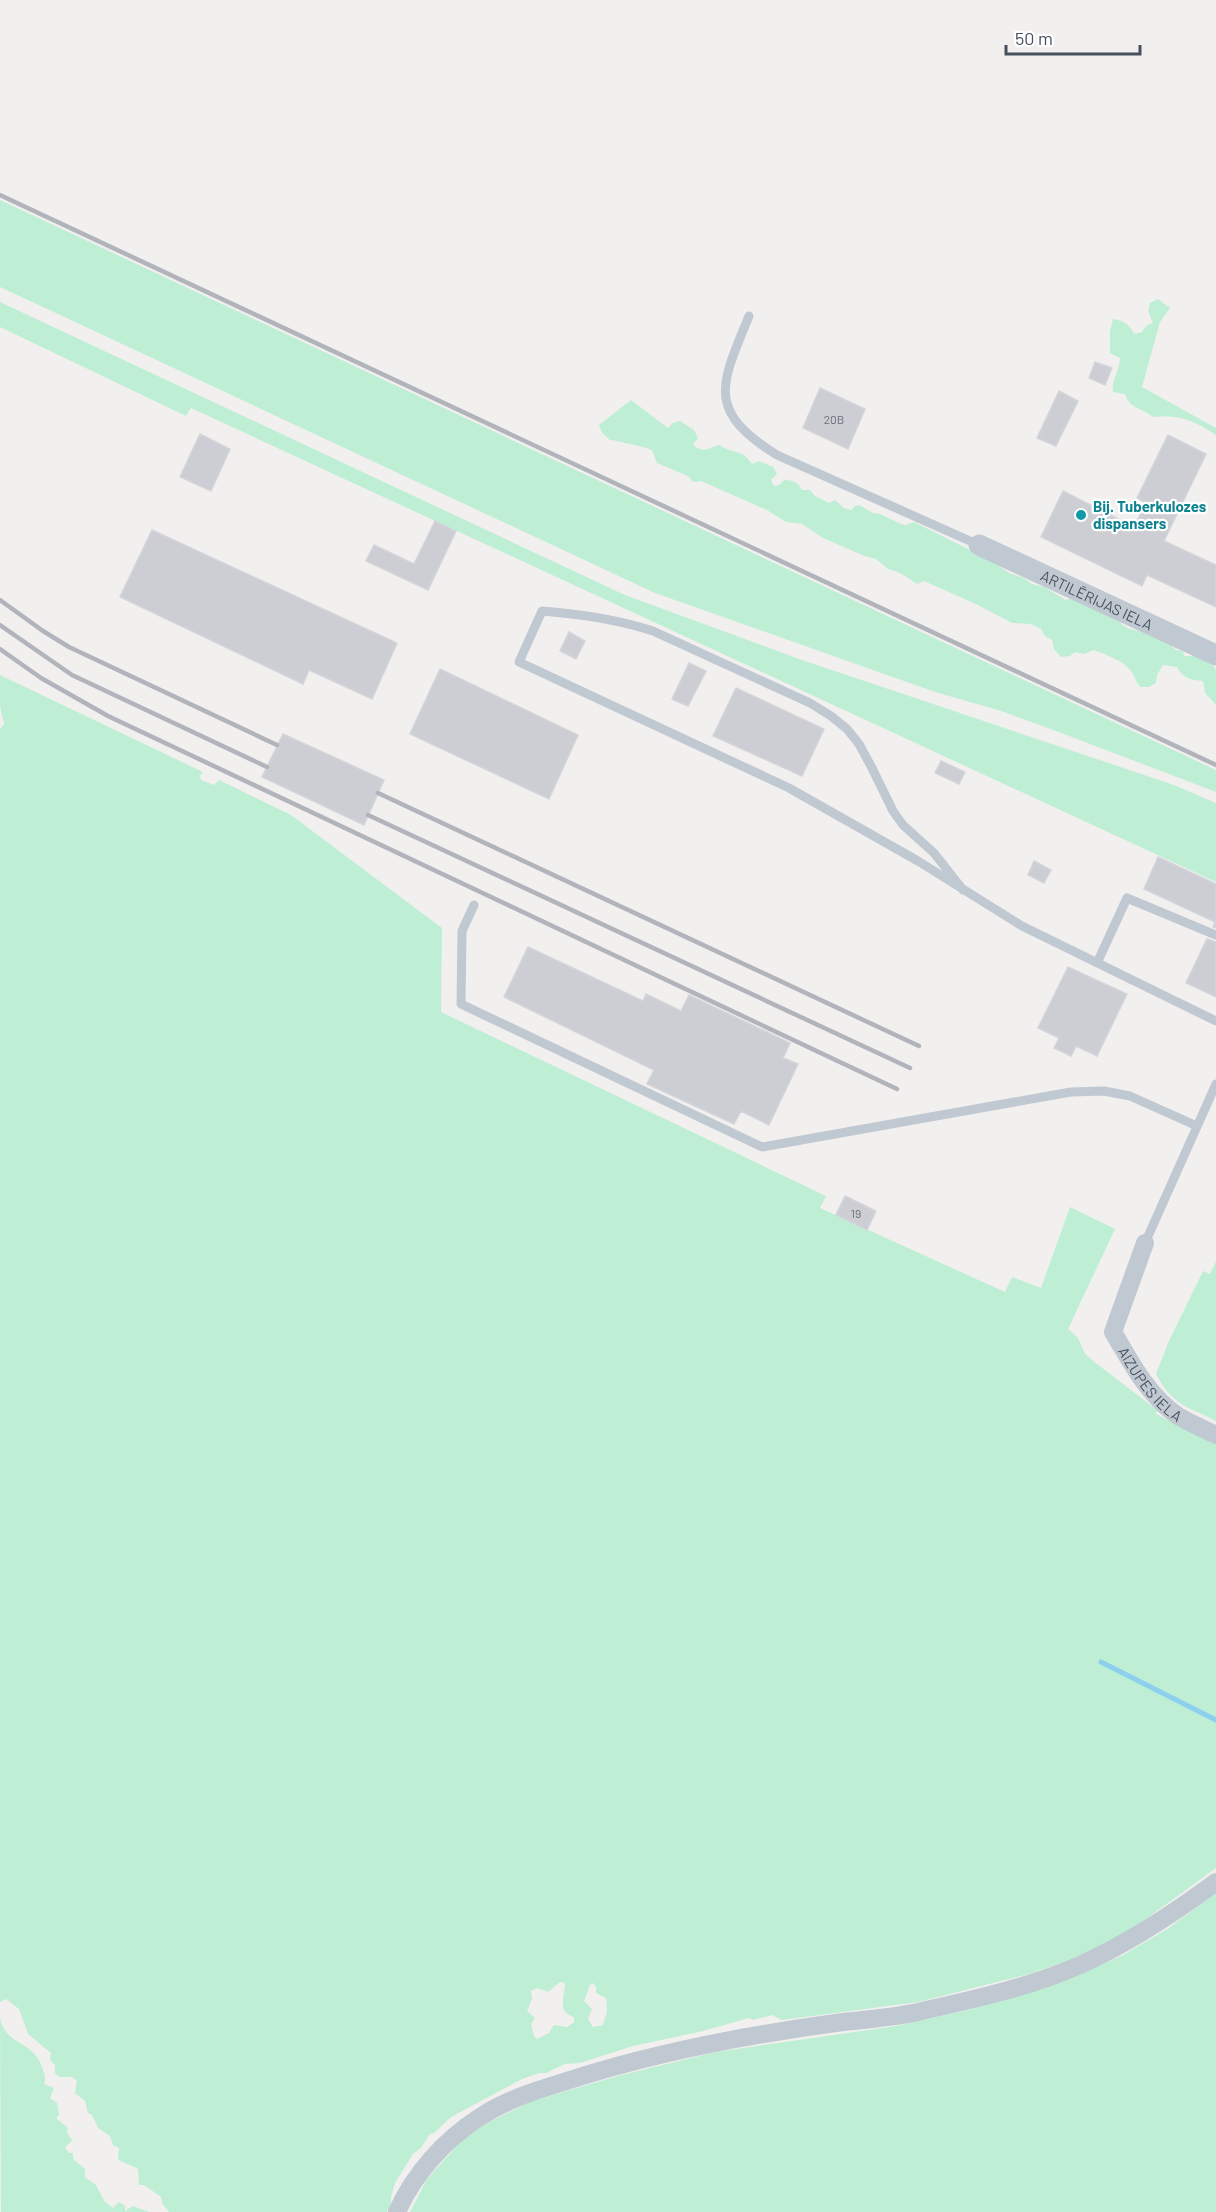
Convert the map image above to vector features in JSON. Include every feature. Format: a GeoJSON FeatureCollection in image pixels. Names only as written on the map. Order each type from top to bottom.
{"type":"FeatureCollection","features":[{"type":"Feature","properties":{"kind":"street","name":"ARTILĒRIJAS IELA"},"geometry":{"type":"LineString","coordinates":[[979,545],[1216,655]]}},
{"type":"Feature","properties":{"kind":"street","name":"AIZUPES IELA"},"geometry":{"type":"LineString","coordinates":[[1145,1243],[1113,1332],[1139,1376],[1159,1399],[1179,1417],[1216,1435]]}},
{"type":"Feature","properties":{"kind":"street"},"geometry":{"type":"LineString","coordinates":[[397,2212],[412,2184],[447,2142],[481,2116],[527,2093],[629,2062],[694,2047],[827,2025],[892,2017],[1005,1990],[1078,1965],[1115,1948],[1160,1922],[1216,1882]]}},
{"type":"Feature","properties":{"kind":"lane"},"geometry":{"type":"LineString","coordinates":[[749,316],[728,368],[724,393],[731,415],[747,434],[777,455],[979,545]]}},
{"type":"Feature","properties":{"kind":"lane"},"geometry":{"type":"LineString","coordinates":[[963,890],[934,853],[903,825],[892,811],[859,744],[831,716],[810,703],[653,631],[592,615],[542,611],[519,662],[789,788],[842,817],[1022,926],[1216,1021]]}},
{"type":"Feature","properties":{"kind":"lane"},"geometry":{"type":"LineString","coordinates":[[1097,963],[1127,898],[1216,935]]}},
{"type":"Feature","properties":{"kind":"lane"},"geometry":{"type":"LineString","coordinates":[[474,905],[462,931],[461,1004],[762,1147],[1071,1092],[1104,1091],[1130,1096],[1197,1126]]}},
{"type":"Feature","properties":{"kind":"lane"},"geometry":{"type":"LineString","coordinates":[[1145,1243],[1216,1084]]}},
{"type":"Feature","properties":{"kind":"green space"},"geometry":{"type":"Polygon","coordinates":[[[0,200],[1216,770],[1216,792],[1001,711],[935,692],[655,593],[0,287],[0,200]]]}},
{"type":"Feature","properties":{"kind":"green space"},"geometry":{"type":"Polygon","coordinates":[[[1158,299],[1170,308],[1160,322],[1142,387],[1216,428],[1216,435],[1186,420],[1153,417],[1130,403],[1125,394],[1113,392],[1113,383],[1120,358],[1110,353],[1110,331],[1113,319],[1126,324],[1134,334],[1142,332],[1147,325],[1153,323],[1148,311],[1150,303],[1158,299]]]}},
{"type":"Feature","properties":{"kind":"green space"},"geometry":{"type":"Polygon","coordinates":[[[0,302],[625,595],[802,660],[1174,785],[1216,803],[1216,882],[191,408],[186,416],[0,327],[0,302]]]}},
{"type":"Feature","properties":{"kind":"green space"},"geometry":{"type":"Polygon","coordinates":[[[631,400],[668,428],[680,421],[694,430],[698,438],[693,444],[700,449],[720,445],[744,455],[752,464],[759,461],[773,467],[777,474],[771,480],[774,486],[784,480],[793,481],[802,490],[810,490],[815,496],[829,503],[835,500],[844,508],[851,510],[859,505],[901,524],[914,522],[1032,584],[1044,587],[1066,600],[1072,598],[1100,609],[1128,628],[1160,638],[1176,650],[1183,651],[1184,656],[1197,656],[1212,663],[1216,670],[1216,705],[1205,693],[1203,681],[1187,678],[1177,667],[1163,665],[1157,675],[1156,683],[1149,687],[1140,687],[1127,666],[1094,650],[1084,654],[1075,652],[1070,656],[1061,657],[1054,649],[1052,640],[1045,636],[1041,629],[1031,624],[1012,623],[924,581],[917,584],[900,573],[888,569],[876,559],[823,538],[802,524],[786,522],[767,510],[701,481],[693,482],[688,476],[657,463],[652,450],[610,440],[602,433],[599,425],[631,400]]]}},
{"type":"Feature","properties":{"kind":"green space"},"geometry":{"type":"Polygon","coordinates":[[[0,675],[203,772],[200,776],[201,780],[214,785],[219,780],[291,815],[442,928],[441,1012],[826,1196],[820,1208],[1005,1292],[1012,1277],[1041,1288],[1070,1207],[1115,1229],[1068,1329],[1078,1338],[1085,1354],[1157,1410],[1156,1414],[1216,1444],[1216,1868],[1135,1927],[1101,1946],[1029,1974],[918,2002],[782,2020],[772,2015],[753,2020],[749,2018],[703,2031],[633,2046],[580,2063],[565,2064],[546,2073],[522,2079],[451,2117],[430,2134],[421,2148],[413,2154],[395,2183],[387,2212],[169,2212],[162,2203],[161,2197],[144,2185],[139,2185],[138,2169],[118,2159],[119,2148],[113,2145],[110,2136],[98,2128],[92,2115],[88,2113],[85,2101],[75,2093],[77,2081],[72,2077],[59,2077],[55,2073],[55,2065],[50,2060],[51,2053],[28,2034],[19,2009],[6,1999],[0,2002],[0,729],[4,724],[0,706],[0,675]],[[560,1982],[548,1992],[537,1988],[531,1991],[532,1999],[527,2011],[535,2018],[531,2024],[537,2039],[549,2033],[554,2025],[567,2027],[574,2022],[574,2017],[568,2015],[563,2007],[565,1983],[560,1982]],[[593,1983],[584,2001],[592,2009],[588,2019],[593,2027],[603,2025],[607,2011],[606,1998],[596,1993],[593,1983]]]}},
{"type":"Feature","properties":{"kind":"green space"},"geometry":{"type":"Polygon","coordinates":[[[1216,1261],[1216,1421],[1175,1399],[1168,1393],[1156,1374],[1169,1341],[1203,1271],[1210,1274],[1216,1261]]]}},
{"type":"Feature","properties":{"kind":"green space"},"geometry":{"type":"Polygon","coordinates":[[[1216,1893],[1216,2212],[410,2212],[427,2179],[461,2141],[487,2123],[532,2101],[621,2075],[716,2052],[896,2026],[972,2009],[1064,1981],[1123,1955],[1169,1928],[1216,1893]]]}},
{"type":"Feature","properties":{"kind":"green space"},"geometry":{"type":"Polygon","coordinates":[[[0,2018],[8,2034],[34,2053],[45,2076],[44,2084],[54,2088],[50,2098],[57,2103],[59,2115],[56,2118],[68,2128],[67,2132],[72,2141],[65,2147],[69,2153],[73,2153],[73,2159],[85,2169],[85,2177],[96,2185],[105,2202],[113,2208],[119,2202],[125,2206],[125,2211],[133,2206],[149,2212],[1,2212],[0,2018]]]}},
{"type":"Feature","properties":{"kind":"building"},"geometry":{"type":"Polygon","coordinates":[[[1095,362],[1112,368],[1105,385],[1089,378],[1095,362]]]}},
{"type":"Feature","properties":{"kind":"building"},"geometry":{"type":"Polygon","coordinates":[[[820,388],[865,409],[848,449],[803,428],[820,388]]]}},
{"type":"Feature","properties":{"kind":"building"},"geometry":{"type":"Polygon","coordinates":[[[1059,391],[1078,401],[1056,446],[1037,438],[1059,391]]]}},
{"type":"Feature","properties":{"kind":"building"},"geometry":{"type":"Polygon","coordinates":[[[200,434],[230,449],[211,491],[180,477],[200,434]]]}},
{"type":"Feature","properties":{"kind":"building","name":"Bij. Tuberkulozes dispansers"},"geometry":{"type":"Polygon","coordinates":[[[1168,435],[1206,454],[1164,541],[1216,565],[1216,607],[1147,575],[1142,586],[1041,537],[1063,491],[1134,527],[1146,503],[1137,498],[1168,435]]]}},
{"type":"Feature","properties":{"kind":"building"},"geometry":{"type":"Polygon","coordinates":[[[435,521],[456,531],[428,590],[366,561],[374,545],[414,564],[435,521]]]}},
{"type":"Feature","properties":{"kind":"building"},"geometry":{"type":"Polygon","coordinates":[[[152,530],[397,643],[372,699],[309,670],[303,684],[120,597],[152,530]]]}},
{"type":"Feature","properties":{"kind":"building"},"geometry":{"type":"Polygon","coordinates":[[[569,632],[585,641],[576,659],[560,651],[569,632]]]}},
{"type":"Feature","properties":{"kind":"building"},"geometry":{"type":"Polygon","coordinates":[[[689,663],[706,671],[688,706],[672,699],[689,663]]]}},
{"type":"Feature","properties":{"kind":"building"},"geometry":{"type":"Polygon","coordinates":[[[440,669],[578,735],[549,799],[410,734],[440,669]]]}},
{"type":"Feature","properties":{"kind":"building"},"geometry":{"type":"Polygon","coordinates":[[[736,688],[824,729],[802,776],[713,736],[736,688]]]}},
{"type":"Feature","properties":{"kind":"building"},"geometry":{"type":"Polygon","coordinates":[[[283,734],[384,780],[364,825],[262,777],[283,734]]]}},
{"type":"Feature","properties":{"kind":"building"},"geometry":{"type":"Polygon","coordinates":[[[941,761],[965,772],[959,784],[935,773],[941,761]]]}},
{"type":"Feature","properties":{"kind":"building"},"geometry":{"type":"Polygon","coordinates":[[[1158,857],[1216,884],[1216,928],[1213,927],[1215,922],[1144,889],[1158,857]]]}},
{"type":"Feature","properties":{"kind":"building"},"geometry":{"type":"Polygon","coordinates":[[[1034,861],[1051,870],[1044,883],[1028,875],[1034,861]]]}},
{"type":"Feature","properties":{"kind":"building"},"geometry":{"type":"Polygon","coordinates":[[[1207,939],[1216,942],[1216,997],[1186,983],[1207,939]]]}},
{"type":"Feature","properties":{"kind":"building"},"geometry":{"type":"Polygon","coordinates":[[[528,947],[643,1001],[646,994],[681,1011],[689,995],[790,1043],[783,1058],[798,1064],[769,1125],[741,1111],[734,1124],[647,1084],[654,1070],[504,997],[528,947]]]}},
{"type":"Feature","properties":{"kind":"building"},"geometry":{"type":"Polygon","coordinates":[[[1068,967],[1127,994],[1097,1056],[1076,1046],[1071,1056],[1054,1048],[1059,1038],[1038,1028],[1068,967]]]}},
{"type":"Feature","properties":{"kind":"building"},"geometry":{"type":"Polygon","coordinates":[[[845,1196],[876,1211],[867,1230],[836,1215],[845,1196]]]}},
{"type":"Feature","properties":{"kind":"waterway"},"geometry":{"type":"LineString","coordinates":[[1101,1662],[1216,1720]]}},
{"type":"Feature","properties":{"kind":"railway"},"geometry":{"type":"LineString","coordinates":[[0,195],[1216,765]]}},
{"type":"Feature","properties":{"kind":"railway"},"geometry":{"type":"LineString","coordinates":[[0,600],[69,647],[277,745]]}},
{"type":"Feature","properties":{"kind":"railway"},"geometry":{"type":"LineString","coordinates":[[0,625],[72,675],[267,767]]}},
{"type":"Feature","properties":{"kind":"railway"},"geometry":{"type":"LineString","coordinates":[[0,649],[41,678],[108,716],[897,1089]]}},
{"type":"Feature","properties":{"kind":"railway"},"geometry":{"type":"LineString","coordinates":[[378,793],[919,1046]]}},
{"type":"Feature","properties":{"kind":"railway"},"geometry":{"type":"LineString","coordinates":[[368,815],[910,1068]]}},
{"type":"Feature","properties":{"kind":"place","name":"Bij. Tuberkulozes dispansers"},"geometry":{"type":"Point","coordinates":[1081,515]}}]}
